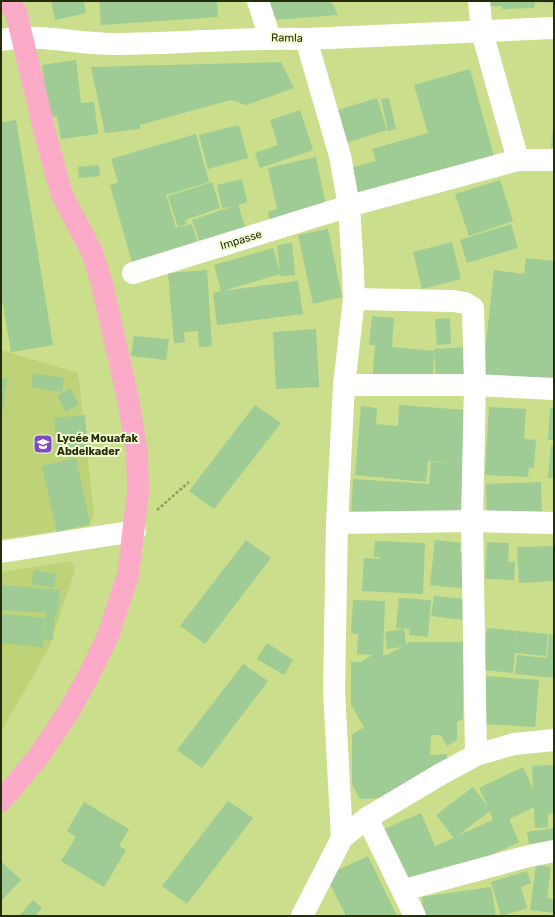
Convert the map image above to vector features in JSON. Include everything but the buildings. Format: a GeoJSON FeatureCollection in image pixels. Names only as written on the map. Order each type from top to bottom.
{"type":"FeatureCollection","features":[{"type":"Feature","properties":{"kind":"main road"},"geometry":{"type":"LineString","coordinates":[[1,801],[39,756],[89,675],[108,636],[128,575],[135,530],[138,493],[137,452],[115,340],[92,252],[62,195],[11,39],[16,12],[6,1]]}},
{"type":"Feature","properties":{"kind":"street"},"geometry":{"type":"LineString","coordinates":[[258,1],[270,38]]}},
{"type":"Feature","properties":{"kind":"street"},"geometry":{"type":"LineString","coordinates":[[479,1],[482,32],[518,160]]}},
{"type":"Feature","properties":{"kind":"street","name":"Ramla"},"geometry":{"type":"LineString","coordinates":[[11,39],[55,38],[112,44],[270,38],[306,39],[554,28]]}},
{"type":"Feature","properties":{"kind":"street"},"geometry":{"type":"LineString","coordinates":[[306,39],[340,156],[349,206],[354,299],[344,385],[337,523],[334,691],[342,838]]}},
{"type":"Feature","properties":{"kind":"street","name":"Impasse"},"geometry":{"type":"LineString","coordinates":[[134,273],[349,206],[518,160],[554,160]]}},
{"type":"Feature","properties":{"kind":"street"},"geometry":{"type":"LineString","coordinates":[[354,299],[453,301],[469,305],[473,308],[475,385],[472,521],[476,755]]}},
{"type":"Feature","properties":{"kind":"street"},"geometry":{"type":"LineString","coordinates":[[344,385],[475,385],[554,389]]}},
{"type":"Feature","properties":{"kind":"street"},"geometry":{"type":"LineString","coordinates":[[337,523],[472,521],[554,523]]}},
{"type":"Feature","properties":{"kind":"street"},"geometry":{"type":"LineString","coordinates":[[1,552],[135,530]]}},
{"type":"Feature","properties":{"kind":"street"},"geometry":{"type":"LineString","coordinates":[[302,916],[342,838],[367,818],[476,755],[514,744],[554,740]]}},
{"type":"Feature","properties":{"kind":"street"},"geometry":{"type":"LineString","coordinates":[[367,818],[404,890],[415,916]]}},
{"type":"Feature","properties":{"kind":"street"},"geometry":{"type":"LineString","coordinates":[[404,890],[525,857],[554,851]]}},
{"type":"Feature","properties":{"kind":"path"},"geometry":{"type":"LineString","coordinates":[[135,530],[188,482]]}},
{"type":"Feature","properties":{"kind":"shaded area","name":"Lycée Mouafak Abdelkader"},"geometry":{"type":"Polygon","coordinates":[[[1,350],[78,373],[94,514],[89,526],[1,539],[1,350]]]}},
{"type":"Feature","properties":{"kind":"shaded area"},"geometry":{"type":"Polygon","coordinates":[[[72,561],[75,570],[49,648],[1,732],[1,572],[72,561]]]}},
{"type":"Feature","properties":{"kind":"place","name":"Lycée Mouafak Abdelkader"},"geometry":{"type":"Point","coordinates":[43,444]}}]}
